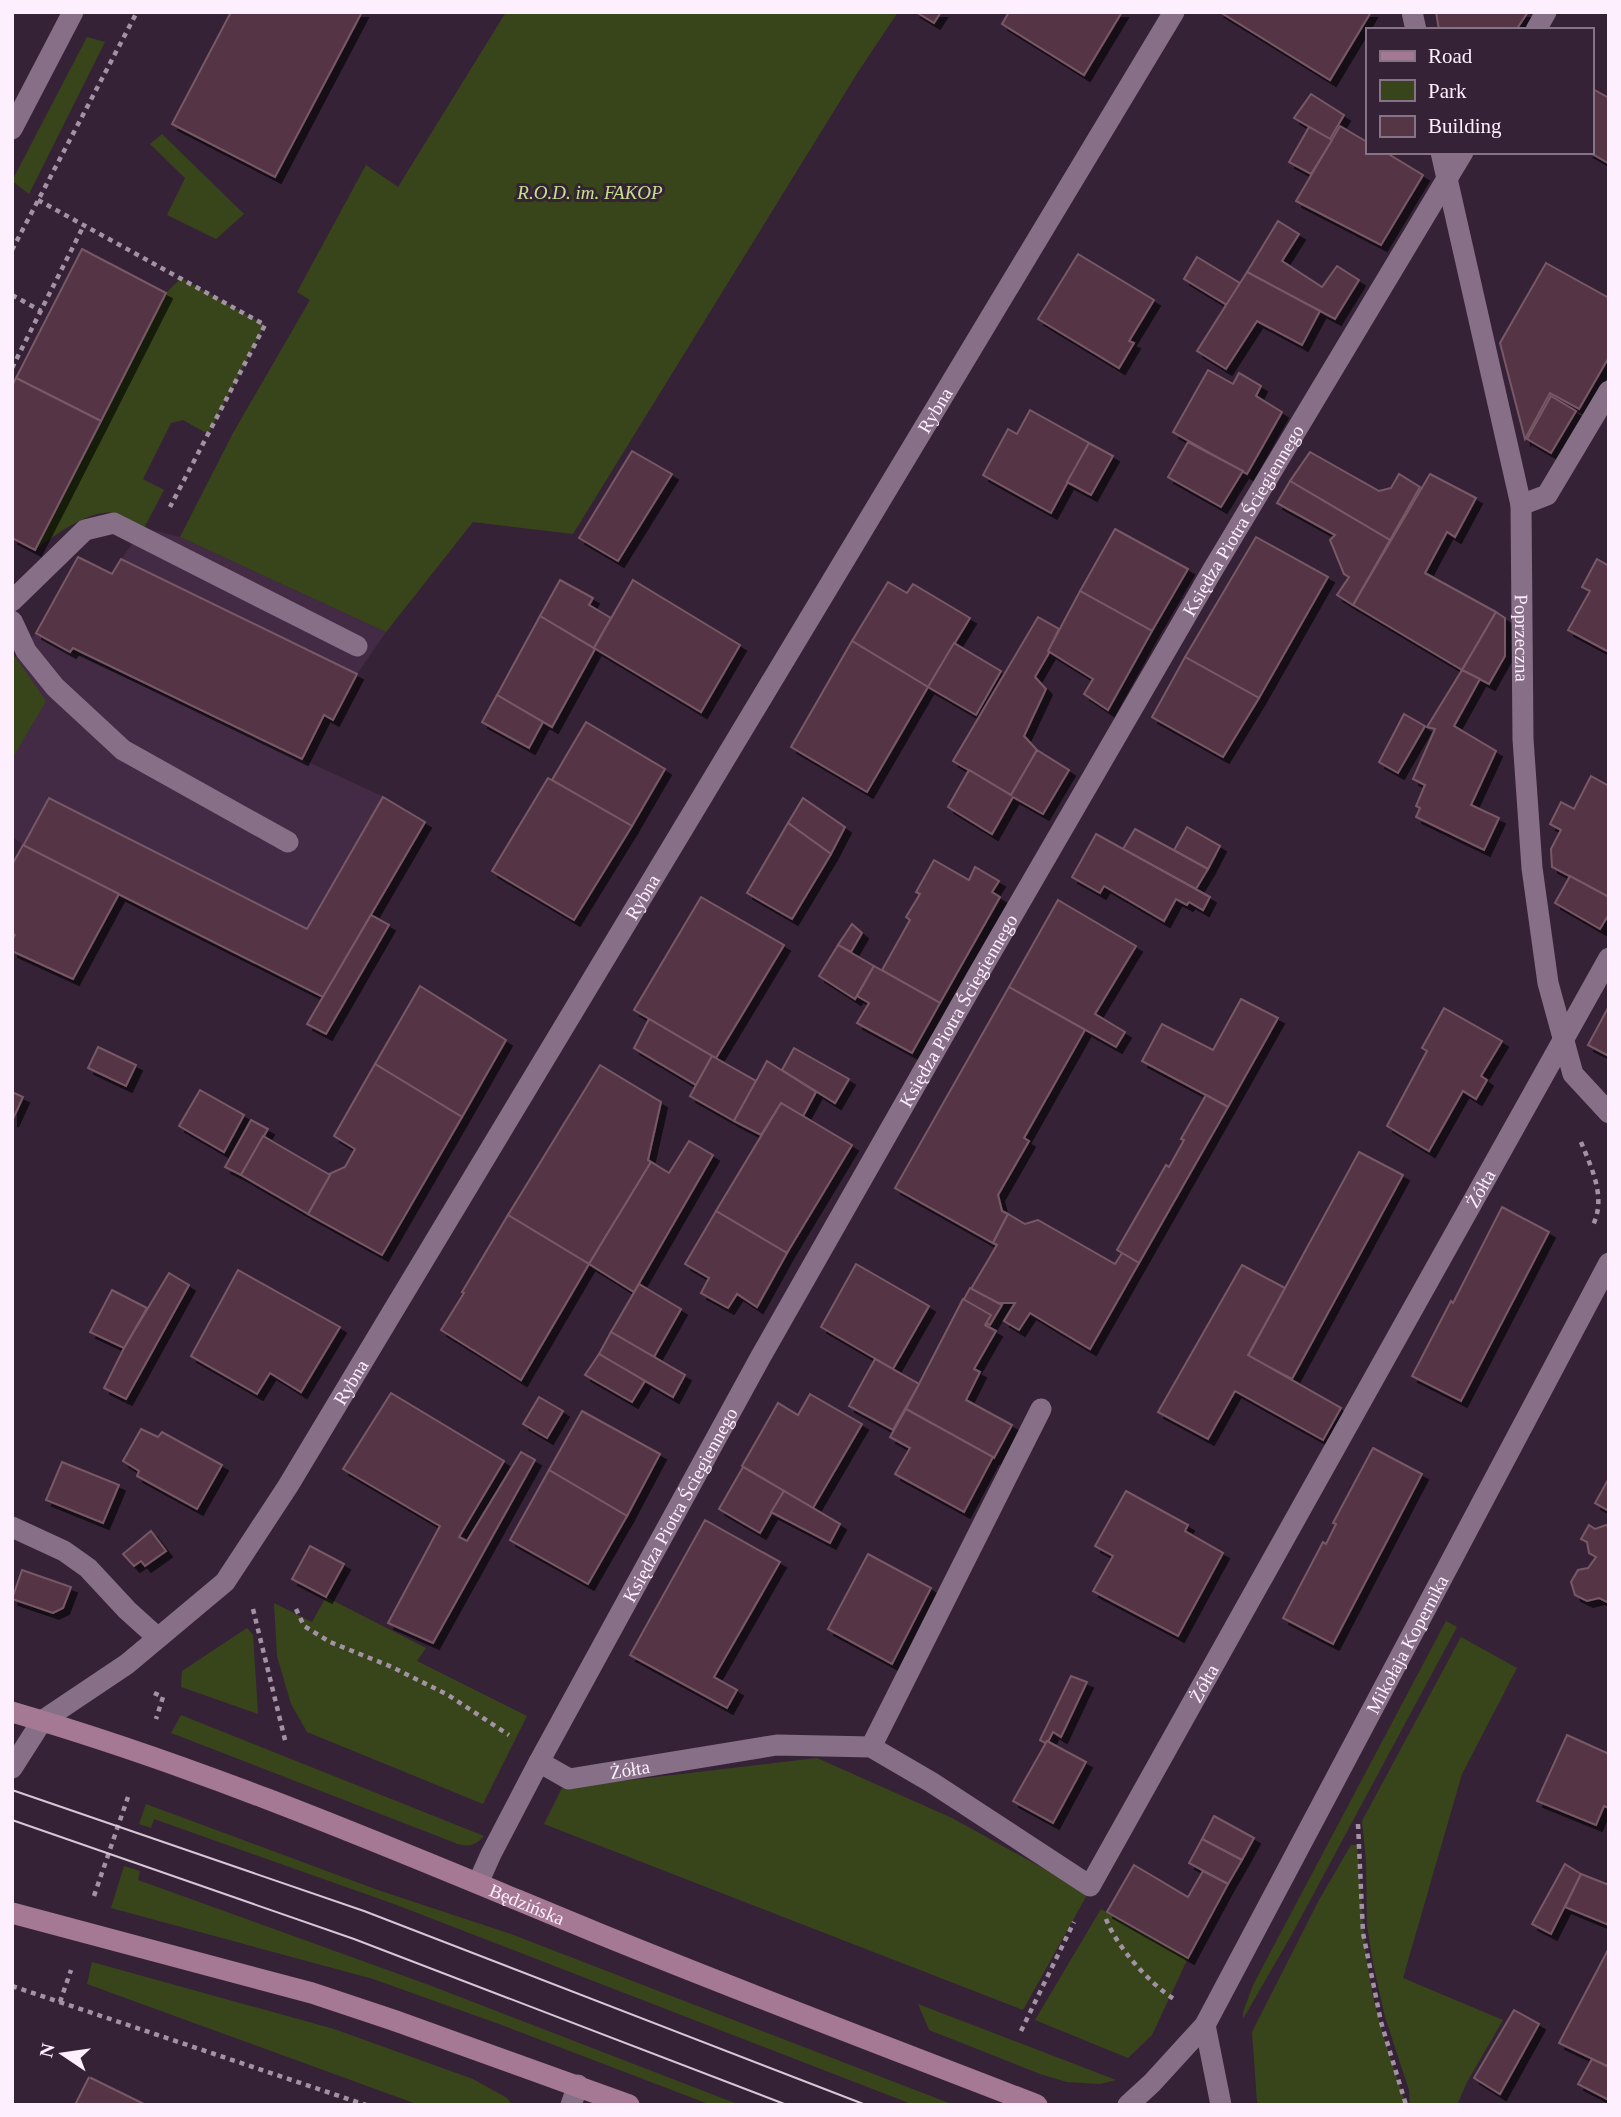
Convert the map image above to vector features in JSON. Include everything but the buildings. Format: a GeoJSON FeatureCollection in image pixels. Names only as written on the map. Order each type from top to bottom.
{"type":"FeatureCollection","features":[{"type":"Feature","properties":{"kind":"street"},"geometry":{"type":"LineString","coordinates":[[12,129],[73,12]]}},
{"type":"Feature","properties":{"kind":"street","name":"Rybna"},"geometry":{"type":"LineString","coordinates":[[42,1721],[127,1664],[226,1581],[288,1486],[1174,12]]}},
{"type":"Feature","properties":{"kind":"street"},"geometry":{"type":"LineString","coordinates":[[1537,28],[1546,12]]}},
{"type":"Feature","properties":{"kind":"street","name":"Poprzeczna"},"geometry":{"type":"LineString","coordinates":[[1441,154],[1521,505],[1523,739],[1532,869],[1548,983],[1573,1074],[1609,1113]]}},
{"type":"Feature","properties":{"kind":"street","name":"Księdza Piotra Ściegiennego"},"geometry":{"type":"LineString","coordinates":[[478,1884],[539,1762],[760,1358],[1212,571],[1462,154]]}},
{"type":"Feature","properties":{"kind":"street"},"geometry":{"type":"LineString","coordinates":[[1521,505],[1547,495],[1609,391]]}},
{"type":"Feature","properties":{"kind":"street"},"geometry":{"type":"LineString","coordinates":[[12,601],[85,530],[114,523],[357,646]]}},
{"type":"Feature","properties":{"kind":"street"},"geometry":{"type":"LineString","coordinates":[[12,621],[26,651],[55,687],[123,750],[288,842]]}},
{"type":"Feature","properties":{"kind":"street","name":"Żółta"},"geometry":{"type":"LineString","coordinates":[[539,1762],[569,1779],[777,1745],[871,1747],[1090,1886],[1609,958]]}},
{"type":"Feature","properties":{"kind":"street","name":"Mikołaja Kopernika"},"geometry":{"type":"LineString","coordinates":[[1128,2105],[1205,2025],[1609,1263]]}},
{"type":"Feature","properties":{"kind":"street"},"geometry":{"type":"LineString","coordinates":[[871,1747],[1041,1409]]}},
{"type":"Feature","properties":{"kind":"street"},"geometry":{"type":"LineString","coordinates":[[12,1527],[64,1551],[88,1568],[127,1610],[158,1638]]}},
{"type":"Feature","properties":{"kind":"street","name":"Będzińska"},"geometry":{"type":"LineString","coordinates":[[12,1712],[183,1767],[412,1855],[690,1970],[1037,2105]]}},
{"type":"Feature","properties":{"kind":"street"},"geometry":{"type":"LineString","coordinates":[[12,1768],[42,1721]]}},
{"type":"Feature","properties":{"kind":"street"},"geometry":{"type":"LineString","coordinates":[[12,1913],[312,1993],[575,2095],[629,2105]]}},
{"type":"Feature","properties":{"kind":"street"},"geometry":{"type":"LineString","coordinates":[[1205,2025],[1221,2105]]}},
{"type":"Feature","properties":{"kind":"path"},"geometry":{"type":"LineString","coordinates":[[12,250],[137,12]]}},
{"type":"Feature","properties":{"kind":"path"},"geometry":{"type":"LineString","coordinates":[[38,200],[265,325],[152,542]]}},
{"type":"Feature","properties":{"kind":"path"},"geometry":{"type":"LineString","coordinates":[[12,368],[84,225]]}},
{"type":"Feature","properties":{"kind":"path"},"geometry":{"type":"LineString","coordinates":[[12,295],[41,311]]}},
{"type":"Feature","properties":{"kind":"path"},"geometry":{"type":"LineString","coordinates":[[253,1609],[286,1744]]}},
{"type":"Feature","properties":{"kind":"path"},"geometry":{"type":"LineString","coordinates":[[296,1609],[304,1626],[330,1642],[392,1667],[448,1695],[516,1740]]}},
{"type":"Feature","properties":{"kind":"path"},"geometry":{"type":"LineString","coordinates":[[152,1729],[163,1697]]}},
{"type":"Feature","properties":{"kind":"path"},"geometry":{"type":"LineString","coordinates":[[92,1900],[128,1797]]}},
{"type":"Feature","properties":{"kind":"path"},"geometry":{"type":"LineString","coordinates":[[1358,1821],[1363,1933],[1381,2022],[1406,2105]]}},
{"type":"Feature","properties":{"kind":"path"},"geometry":{"type":"LineString","coordinates":[[1101,1909],[1110,1931],[1139,1968],[1175,2000]]}},
{"type":"Feature","properties":{"kind":"path"},"geometry":{"type":"LineString","coordinates":[[1021,2031],[1077,1916]]}},
{"type":"Feature","properties":{"kind":"path"},"geometry":{"type":"LineString","coordinates":[[60,2002],[75,1960]]}},
{"type":"Feature","properties":{"kind":"path"},"geometry":{"type":"LineString","coordinates":[[12,1986],[366,2105]]}},
{"type":"Feature","properties":{"kind":"shaded area"},"geometry":{"type":"Polygon","coordinates":[[[144,528],[180,537],[386,632],[357,674],[121,559],[144,528]]]}},
{"type":"Feature","properties":{"kind":"shaded area"},"geometry":{"type":"Polygon","coordinates":[[[36,633],[70,652],[384,797],[307,929],[50,798],[25,846],[12,837],[12,759],[45,701],[15,658],[36,633]]]}},
{"type":"Feature","properties":{"kind":"green space","name":"R.O.D. im. FAKOP"},"geometry":{"type":"Polygon","coordinates":[[[506,12],[898,12],[858,72],[573,534],[473,522],[386,632],[180,537],[233,433],[310,300],[297,292],[366,165],[398,187],[506,12]]]}},
{"type":"Feature","properties":{"kind":"green space"},"geometry":{"type":"Polygon","coordinates":[[[87,37],[105,42],[29,194],[12,181],[87,37]]]}},
{"type":"Feature","properties":{"kind":"green space"},"geometry":{"type":"Polygon","coordinates":[[[162,134],[244,214],[216,239],[167,215],[185,178],[150,144],[162,134]]]}},
{"type":"Feature","properties":{"kind":"green space"},"geometry":{"type":"Polygon","coordinates":[[[181,278],[265,325],[208,434],[183,420],[171,423],[143,479],[164,490],[144,528],[118,514],[94,515],[72,525],[35,550],[166,293],[181,278]]]}},
{"type":"Feature","properties":{"kind":"green space"},"geometry":{"type":"Polygon","coordinates":[[[12,652],[46,701],[12,759],[12,652]]]}},
{"type":"Feature","properties":{"kind":"green space"},"geometry":{"type":"Polygon","coordinates":[[[326,1597],[426,1648],[417,1661],[527,1716],[483,1804],[307,1732],[291,1704],[277,1656],[274,1603],[312,1622],[326,1597]]]}},
{"type":"Feature","properties":{"kind":"green space"},"geometry":{"type":"Polygon","coordinates":[[[1446,1621],[1457,1627],[1292,1934],[1243,2019],[1253,1985],[1446,1621]]]}},
{"type":"Feature","properties":{"kind":"green space"},"geometry":{"type":"Polygon","coordinates":[[[247,1628],[253,1635],[258,1714],[181,1687],[182,1671],[247,1628]]]}},
{"type":"Feature","properties":{"kind":"green space"},"geometry":{"type":"Polygon","coordinates":[[[1461,1637],[1517,1668],[1462,1774],[1403,1978],[1503,2020],[1467,2082],[1457,2105],[1410,2105],[1409,2090],[1385,2017],[1373,1963],[1367,1926],[1362,1821],[1461,1637]]]}},
{"type":"Feature","properties":{"kind":"green space"},"geometry":{"type":"Polygon","coordinates":[[[181,1715],[484,1836],[472,1844],[458,1844],[171,1733],[181,1715]]]}},
{"type":"Feature","properties":{"kind":"green space"},"geometry":{"type":"Polygon","coordinates":[[[817,1758],[952,1818],[1088,1893],[1023,2010],[544,1824],[562,1788],[817,1758]]]}},
{"type":"Feature","properties":{"kind":"green space"},"geometry":{"type":"Polygon","coordinates":[[[146,1804],[378,1890],[511,1934],[954,2105],[914,2105],[394,1904],[154,1819],[151,1828],[139,1824],[146,1804]]]}},
{"type":"Feature","properties":{"kind":"green space"},"geometry":{"type":"Polygon","coordinates":[[[1351,1845],[1357,1845],[1372,1991],[1406,2105],[1263,2105],[1257,2102],[1252,2032],[1319,1900],[1351,1845]]]}},
{"type":"Feature","properties":{"kind":"green space"},"geometry":{"type":"Polygon","coordinates":[[[124,1866],[140,1871],[138,1880],[429,1985],[740,2105],[711,2105],[373,1979],[111,1908],[124,1866]]]}},
{"type":"Feature","properties":{"kind":"green space"},"geometry":{"type":"Polygon","coordinates":[[[1101,1909],[1188,1958],[1152,2035],[1128,2058],[1035,2020],[1101,1909]]]}},
{"type":"Feature","properties":{"kind":"green space"},"geometry":{"type":"Polygon","coordinates":[[[92,1962],[334,2029],[473,2079],[507,2098],[512,2105],[419,2105],[87,1984],[92,1962]]]}},
{"type":"Feature","properties":{"kind":"green space"},"geometry":{"type":"Polygon","coordinates":[[[918,2004],[1116,2080],[1100,2084],[1067,2082],[1040,2074],[929,2030],[918,2004]]]}},
{"type":"Feature","properties":{"kind":"tram line"},"geometry":{"type":"LineString","coordinates":[[12,1790],[364,1911],[866,2105]]}},
{"type":"Feature","properties":{"kind":"tram line"},"geometry":{"type":"LineString","coordinates":[[12,1820],[354,1939],[787,2105]]}}]}
